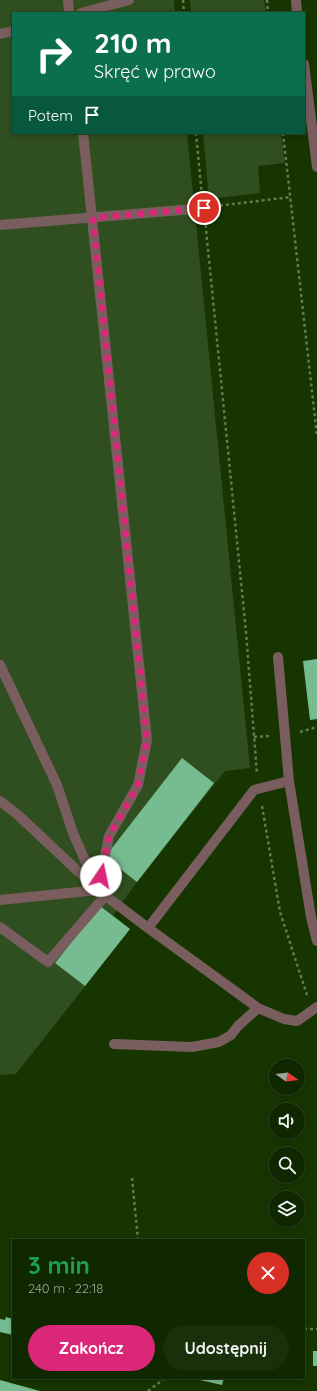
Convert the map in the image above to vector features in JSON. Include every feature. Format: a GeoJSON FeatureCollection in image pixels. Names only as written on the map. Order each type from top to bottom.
{"type":"FeatureCollection","features":[{"type":"Feature","properties":{"kind":"street"},"geometry":{"type":"LineString","coordinates":[[68,0],[69,12]]}},
{"type":"Feature","properties":{"kind":"street"},"geometry":{"type":"LineString","coordinates":[[85,12],[128,0]]}},
{"type":"Feature","properties":{"kind":"street"},"geometry":{"type":"LineString","coordinates":[[296,0],[298,12]]}},
{"type":"Feature","properties":{"kind":"street"},"geometry":{"type":"LineString","coordinates":[[0,34],[12,31]]}},
{"type":"Feature","properties":{"kind":"street"},"geometry":{"type":"LineString","coordinates":[[305,72],[317,167]]}},
{"type":"Feature","properties":{"kind":"street"},"geometry":{"type":"LineString","coordinates":[[0,927],[48,962],[101,893],[109,836],[138,785],[147,740],[83,134]]}},
{"type":"Feature","properties":{"kind":"street"},"geometry":{"type":"LineString","coordinates":[[0,226],[199,208]]}},
{"type":"Feature","properties":{"kind":"street"},"geometry":{"type":"LineString","coordinates":[[278,657],[289,781],[311,917],[317,941]]}},
{"type":"Feature","properties":{"kind":"street"},"geometry":{"type":"LineString","coordinates":[[0,665],[57,785],[73,833],[101,893]]}},
{"type":"Feature","properties":{"kind":"street"},"geometry":{"type":"LineString","coordinates":[[148,928],[254,790],[289,781]]}},
{"type":"Feature","properties":{"kind":"street"},"geometry":{"type":"LineString","coordinates":[[0,801],[18,815],[101,893],[258,1008],[284,1019],[298,1021],[314,1008]]}},
{"type":"Feature","properties":{"kind":"street"},"geometry":{"type":"LineString","coordinates":[[0,900],[101,893]]}},
{"type":"Feature","properties":{"kind":"street"},"geometry":{"type":"LineString","coordinates":[[114,1044],[192,1047],[219,1042],[231,1035],[238,1026],[258,1008]]}},
{"type":"Feature","properties":{"kind":"path"},"geometry":{"type":"LineString","coordinates":[[183,0],[184,12]]}},
{"type":"Feature","properties":{"kind":"path"},"geometry":{"type":"LineString","coordinates":[[266,0],[268,12]]}},
{"type":"Feature","properties":{"kind":"path"},"geometry":{"type":"LineString","coordinates":[[196,134],[199,208],[246,632],[258,788],[280,912],[314,1008]]}},
{"type":"Feature","properties":{"kind":"path"},"geometry":{"type":"LineString","coordinates":[[283,134],[317,436]]}},
{"type":"Feature","properties":{"kind":"path"},"geometry":{"type":"LineString","coordinates":[[199,208],[291,197]]}},
{"type":"Feature","properties":{"kind":"path"},"geometry":{"type":"LineString","coordinates":[[132,1178],[138,1239]]}},
{"type":"Feature","properties":{"kind":"path"},"geometry":{"type":"LineString","coordinates":[[305,1329],[317,1329]]}},
{"type":"Feature","properties":{"kind":"path"},"geometry":{"type":"LineString","coordinates":[[148,1391],[164,1379]]}},
{"type":"Feature","properties":{"kind":"green space"},"geometry":{"type":"Polygon","coordinates":[[[0,0],[174,0],[175,12],[12,12],[12,134],[187,134],[250,768],[225,771],[137,882],[113,915],[130,929],[16,1074],[0,1075],[0,0]]]}},
{"type":"Feature","properties":{"kind":"green space"},"geometry":{"type":"Polygon","coordinates":[[[190,0],[264,0],[266,12],[191,12],[190,0]]]}},
{"type":"Feature","properties":{"kind":"green space"},"geometry":{"type":"Polygon","coordinates":[[[203,134],[281,134],[285,163],[258,166],[260,193],[209,199],[203,134]]]}},
{"type":"Feature","properties":{"kind":"building"},"geometry":{"type":"Polygon","coordinates":[[[317,659],[317,719],[310,720],[303,661],[317,659]]]}},
{"type":"Feature","properties":{"kind":"building"},"geometry":{"type":"Polygon","coordinates":[[[182,758],[214,783],[137,882],[105,857],[182,758]]]}},
{"type":"Feature","properties":{"kind":"building"},"geometry":{"type":"Polygon","coordinates":[[[100,906],[130,929],[85,986],[55,963],[100,906]]]}},
{"type":"Feature","properties":{"kind":"building"},"geometry":{"type":"Polygon","coordinates":[[[6,1317],[12,1319],[12,1335],[0,1332],[0,1319],[5,1320],[6,1317]]]}},
{"type":"Feature","properties":{"kind":"building"},"geometry":{"type":"Polygon","coordinates":[[[313,1351],[317,1351],[317,1366],[313,1366],[313,1351]]]}},
{"type":"Feature","properties":{"kind":"building"},"geometry":{"type":"Polygon","coordinates":[[[200,1379],[224,1379],[222,1385],[200,1379]]]}},
{"type":"Feature","properties":{"kind":"building"},"geometry":{"type":"Polygon","coordinates":[[[0,1380],[40,1391],[0,1391],[0,1380]]]}},
{"type":"Feature","properties":{"kind":"route"},"geometry":{"type":"LineString","coordinates":[[101,876],[109,836],[138,785],[147,740],[142,679],[93,218],[204,208]]}}]}
